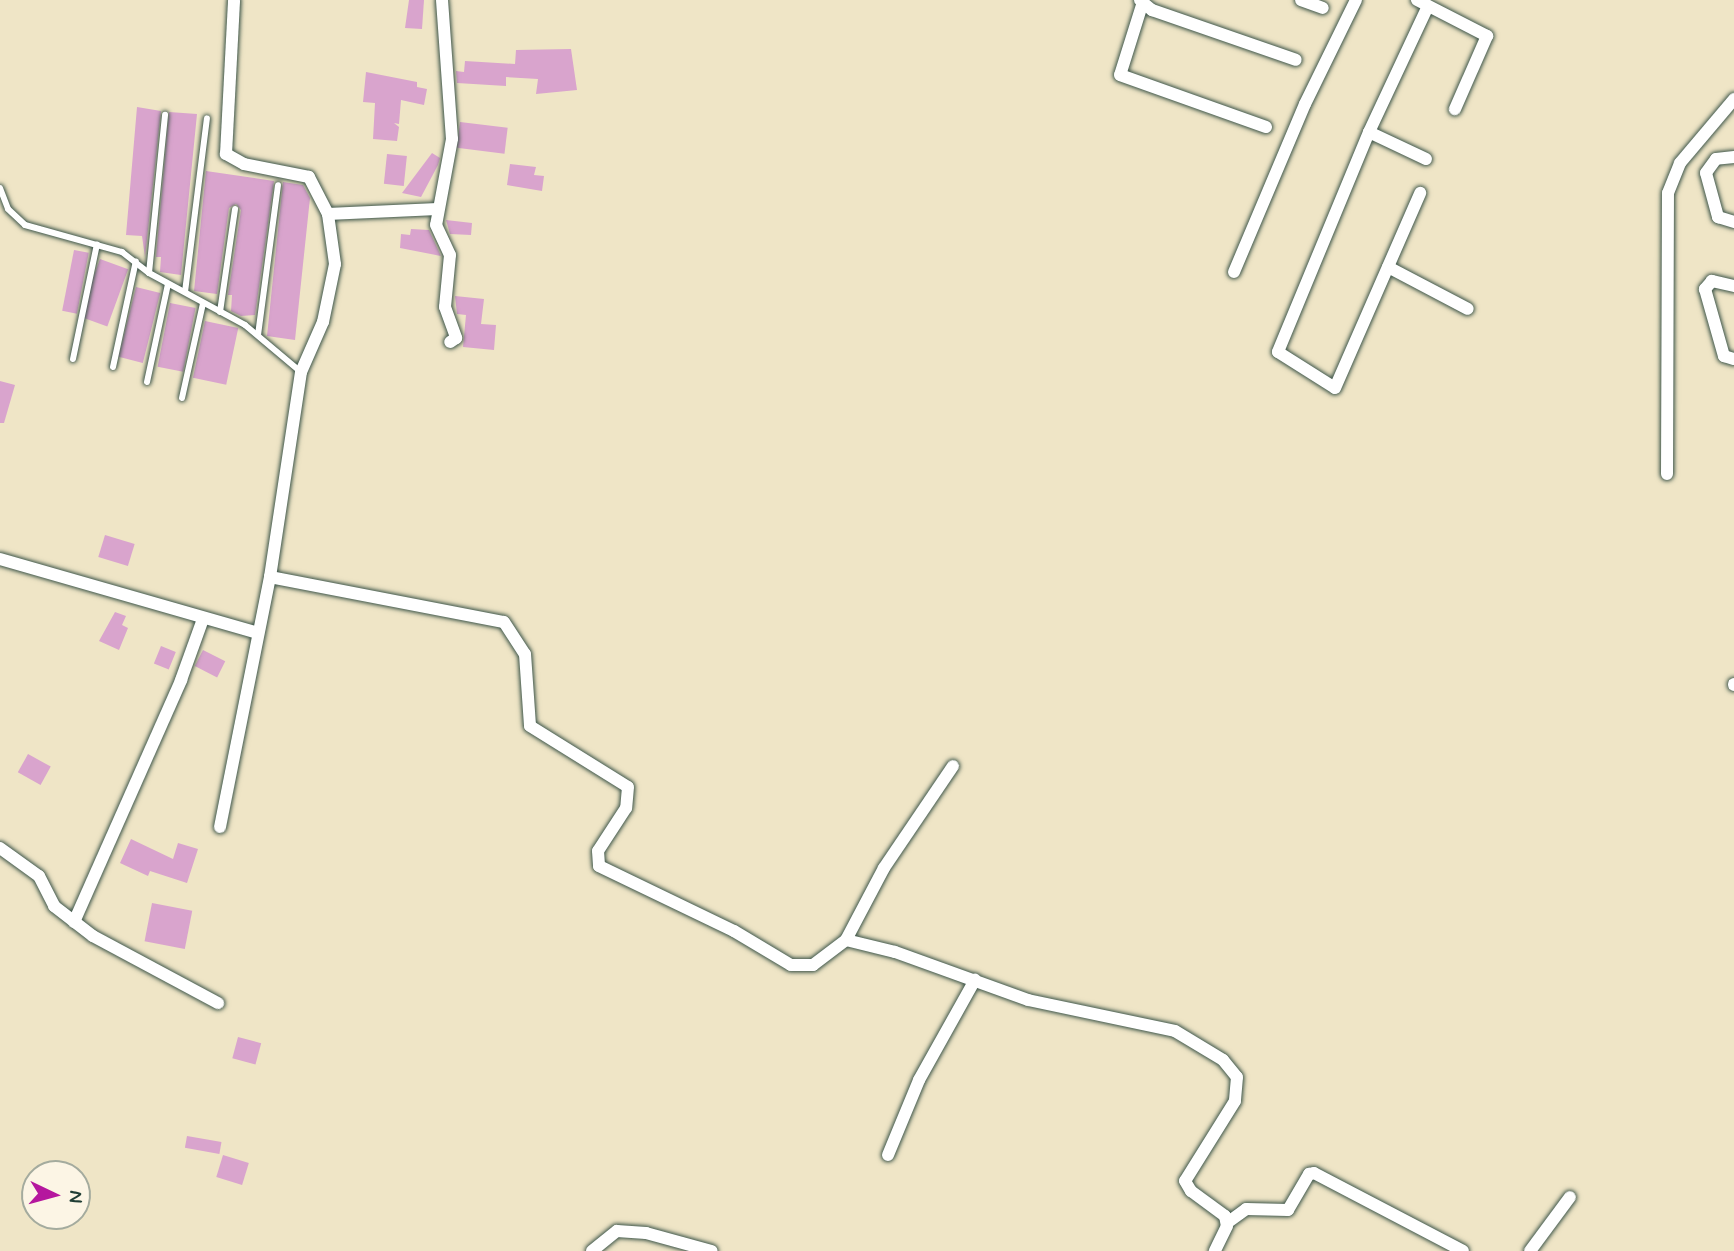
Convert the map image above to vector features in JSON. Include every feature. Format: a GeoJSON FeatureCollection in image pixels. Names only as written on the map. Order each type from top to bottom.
{"type":"FeatureCollection","features":[{"type":"Feature","properties":{"kind":"street"},"geometry":{"type":"LineString","coordinates":[[220,827],[270,577],[301,372],[331,288],[335,249],[328,214],[319,190],[303,173],[244,164],[226,154],[234,0]]}},
{"type":"Feature","properties":{"kind":"street"},"geometry":{"type":"LineString","coordinates":[[442,0],[452,139],[437,209],[437,232],[450,255],[445,307],[456,338],[450,342]]}},
{"type":"Feature","properties":{"kind":"street"},"geometry":{"type":"LineString","coordinates":[[1301,0],[1323,8]]}},
{"type":"Feature","properties":{"kind":"street"},"geometry":{"type":"LineString","coordinates":[[1234,272],[1305,104],[1356,0]]}},
{"type":"Feature","properties":{"kind":"street"},"geometry":{"type":"LineString","coordinates":[[1266,127],[1122,76],[1141,2],[1296,60]]}},
{"type":"Feature","properties":{"kind":"street"},"geometry":{"type":"LineString","coordinates":[[1420,194],[1335,388],[1278,352],[1423,3],[1488,36],[1455,109]]}},
{"type":"Feature","properties":{"kind":"street"},"geometry":{"type":"LineString","coordinates":[[1667,474],[1668,193],[1680,163],[1734,99]]}},
{"type":"Feature","properties":{"kind":"street"},"geometry":{"type":"LineString","coordinates":[[1370,132],[1426,159]]}},
{"type":"Feature","properties":{"kind":"street"},"geometry":{"type":"LineString","coordinates":[[1734,158],[1716,159],[1706,173],[1718,217],[1734,222]]}},
{"type":"Feature","properties":{"kind":"street"},"geometry":{"type":"LineString","coordinates":[[328,214],[437,209]]}},
{"type":"Feature","properties":{"kind":"street"},"geometry":{"type":"LineString","coordinates":[[1388,267],[1468,309]]}},
{"type":"Feature","properties":{"kind":"street"},"geometry":{"type":"LineString","coordinates":[[1734,286],[1712,281],[1705,289],[1724,356],[1734,359]]}},
{"type":"Feature","properties":{"kind":"street"},"geometry":{"type":"LineString","coordinates":[[0,559],[258,633]]}},
{"type":"Feature","properties":{"kind":"street"},"geometry":{"type":"LineString","coordinates":[[270,577],[504,622],[525,654],[530,726],[628,787],[626,808],[598,851],[599,866],[734,931],[791,964],[813,965],[846,940],[884,868],[953,766]]}},
{"type":"Feature","properties":{"kind":"street"},"geometry":{"type":"LineString","coordinates":[[74,922],[181,680],[203,619]]}},
{"type":"Feature","properties":{"kind":"street"},"geometry":{"type":"LineString","coordinates":[[0,848],[39,876],[54,906],[74,922],[218,1003]]}},
{"type":"Feature","properties":{"kind":"street"},"geometry":{"type":"LineString","coordinates":[[846,940],[1070,1012],[1175,1031],[1223,1060],[1237,1077],[1235,1101],[1185,1181],[1227,1223]]}},
{"type":"Feature","properties":{"kind":"street"},"geometry":{"type":"LineString","coordinates":[[888,1155],[919,1080],[975,980]]}},
{"type":"Feature","properties":{"kind":"street"},"geometry":{"type":"LineString","coordinates":[[1215,1251],[1227,1223],[1246,1209],[1282,1212],[1291,1208],[1311,1173],[1463,1251]]}},
{"type":"Feature","properties":{"kind":"street"},"geometry":{"type":"LineString","coordinates":[[1530,1251],[1570,1197]]}},
{"type":"Feature","properties":{"kind":"street"},"geometry":{"type":"LineString","coordinates":[[592,1251],[617,1231],[646,1233],[712,1251]]}},
{"type":"Feature","properties":{"kind":"lane"},"geometry":{"type":"LineString","coordinates":[[149,273],[165,115]]}},
{"type":"Feature","properties":{"kind":"lane"},"geometry":{"type":"LineString","coordinates":[[185,292],[207,118]]}},
{"type":"Feature","properties":{"kind":"lane"},"geometry":{"type":"LineString","coordinates":[[258,335],[278,185]]}},
{"type":"Feature","properties":{"kind":"lane"},"geometry":{"type":"LineString","coordinates":[[0,188],[8,209],[25,225],[97,244],[136,261],[149,273],[258,335],[301,372]]}},
{"type":"Feature","properties":{"kind":"lane"},"geometry":{"type":"LineString","coordinates":[[220,312],[235,209]]}},
{"type":"Feature","properties":{"kind":"lane"},"geometry":{"type":"LineString","coordinates":[[73,359],[97,244]]}},
{"type":"Feature","properties":{"kind":"lane"},"geometry":{"type":"LineString","coordinates":[[113,367],[136,261]]}},
{"type":"Feature","properties":{"kind":"lane"},"geometry":{"type":"LineString","coordinates":[[147,382],[168,284]]}},
{"type":"Feature","properties":{"kind":"lane"},"geometry":{"type":"LineString","coordinates":[[182,398],[203,303]]}},
{"type":"Feature","properties":{"kind":"building"},"geometry":{"type":"Polygon","coordinates":[[[409,0],[424,0],[422,29],[405,28],[409,0]]]}},
{"type":"Feature","properties":{"kind":"building"},"geometry":{"type":"Polygon","coordinates":[[[571,49],[577,90],[536,94],[538,79],[506,77],[506,86],[457,83],[456,71],[464,72],[465,61],[515,64],[516,50],[571,49]]]}},
{"type":"Feature","properties":{"kind":"building"},"geometry":{"type":"Polygon","coordinates":[[[366,72],[417,82],[417,87],[427,89],[424,105],[401,100],[399,124],[394,123],[399,127],[397,141],[373,139],[375,103],[363,102],[366,72]]]}},
{"type":"Feature","properties":{"kind":"building"},"geometry":{"type":"Polygon","coordinates":[[[137,107],[161,111],[145,257],[142,236],[126,235],[137,107]]]}},
{"type":"Feature","properties":{"kind":"building"},"geometry":{"type":"Polygon","coordinates":[[[169,112],[197,114],[181,275],[160,272],[161,257],[156,257],[169,112]]]}},
{"type":"Feature","properties":{"kind":"building"},"geometry":{"type":"Polygon","coordinates":[[[460,122],[508,128],[504,154],[457,148],[460,122]]]}},
{"type":"Feature","properties":{"kind":"building"},"geometry":{"type":"Polygon","coordinates":[[[432,153],[440,158],[421,197],[402,193],[432,153]]]}},
{"type":"Feature","properties":{"kind":"building"},"geometry":{"type":"Polygon","coordinates":[[[387,154],[407,156],[404,186],[384,184],[387,154]]]}},
{"type":"Feature","properties":{"kind":"building"},"geometry":{"type":"Polygon","coordinates":[[[510,164],[536,167],[534,175],[544,176],[542,191],[507,185],[510,164]]]}},
{"type":"Feature","properties":{"kind":"building"},"geometry":{"type":"Polygon","coordinates":[[[206,171],[274,181],[255,315],[241,316],[231,311],[232,295],[228,295],[241,210],[236,204],[229,208],[217,294],[194,291],[206,171]]]}},
{"type":"Feature","properties":{"kind":"building"},"geometry":{"type":"Polygon","coordinates":[[[283,182],[303,185],[310,198],[295,340],[267,336],[283,182]]]}},
{"type":"Feature","properties":{"kind":"building"},"geometry":{"type":"Polygon","coordinates":[[[446,220],[472,223],[471,235],[450,234],[446,220]]]}},
{"type":"Feature","properties":{"kind":"building"},"geometry":{"type":"Polygon","coordinates":[[[411,229],[429,230],[441,256],[400,248],[401,234],[410,235],[411,229]]]}},
{"type":"Feature","properties":{"kind":"building"},"geometry":{"type":"Polygon","coordinates":[[[74,250],[89,253],[77,314],[62,311],[74,250]]]}},
{"type":"Feature","properties":{"kind":"building"},"geometry":{"type":"Polygon","coordinates":[[[100,259],[128,269],[107,327],[79,316],[100,259]]]}},
{"type":"Feature","properties":{"kind":"building"},"geometry":{"type":"Polygon","coordinates":[[[136,287],[160,293],[143,363],[119,357],[136,287]]]}},
{"type":"Feature","properties":{"kind":"building"},"geometry":{"type":"Polygon","coordinates":[[[455,296],[484,299],[481,324],[496,325],[494,350],[463,347],[466,315],[457,314],[455,296]]]}},
{"type":"Feature","properties":{"kind":"building"},"geometry":{"type":"Polygon","coordinates":[[[170,303],[196,308],[183,372],[158,367],[170,303]]]}},
{"type":"Feature","properties":{"kind":"building"},"geometry":{"type":"Polygon","coordinates":[[[205,321],[238,328],[226,385],[193,378],[205,321]]]}},
{"type":"Feature","properties":{"kind":"building"},"geometry":{"type":"Polygon","coordinates":[[[0,381],[15,385],[4,423],[0,423],[0,381]]]}},
{"type":"Feature","properties":{"kind":"building"},"geometry":{"type":"Polygon","coordinates":[[[105,535],[135,544],[128,566],[98,557],[105,535]]]}},
{"type":"Feature","properties":{"kind":"building"},"geometry":{"type":"Polygon","coordinates":[[[115,612],[126,616],[122,625],[128,628],[119,650],[99,641],[115,612]]]}},
{"type":"Feature","properties":{"kind":"building"},"geometry":{"type":"Polygon","coordinates":[[[161,646],[176,652],[169,670],[154,664],[161,646]]]}},
{"type":"Feature","properties":{"kind":"building"},"geometry":{"type":"Polygon","coordinates":[[[203,650],[225,661],[217,677],[195,666],[203,650]]]}},
{"type":"Feature","properties":{"kind":"building"},"geometry":{"type":"Polygon","coordinates":[[[28,754],[51,767],[41,785],[18,772],[28,754]]]}},
{"type":"Feature","properties":{"kind":"building"},"geometry":{"type":"Polygon","coordinates":[[[131,839],[173,859],[178,843],[198,849],[187,883],[150,871],[148,876],[120,863],[131,839]]]}},
{"type":"Feature","properties":{"kind":"building"},"geometry":{"type":"Polygon","coordinates":[[[152,903],[192,911],[185,949],[145,941],[152,903]]]}},
{"type":"Feature","properties":{"kind":"building"},"geometry":{"type":"Polygon","coordinates":[[[238,1037],[261,1043],[255,1064],[232,1058],[238,1037]]]}},
{"type":"Feature","properties":{"kind":"building"},"geometry":{"type":"Polygon","coordinates":[[[187,1136],[221,1142],[219,1154],[185,1148],[187,1136]]]}},
{"type":"Feature","properties":{"kind":"building"},"geometry":{"type":"Polygon","coordinates":[[[223,1155],[249,1163],[242,1185],[216,1177],[223,1155]]]}}]}
